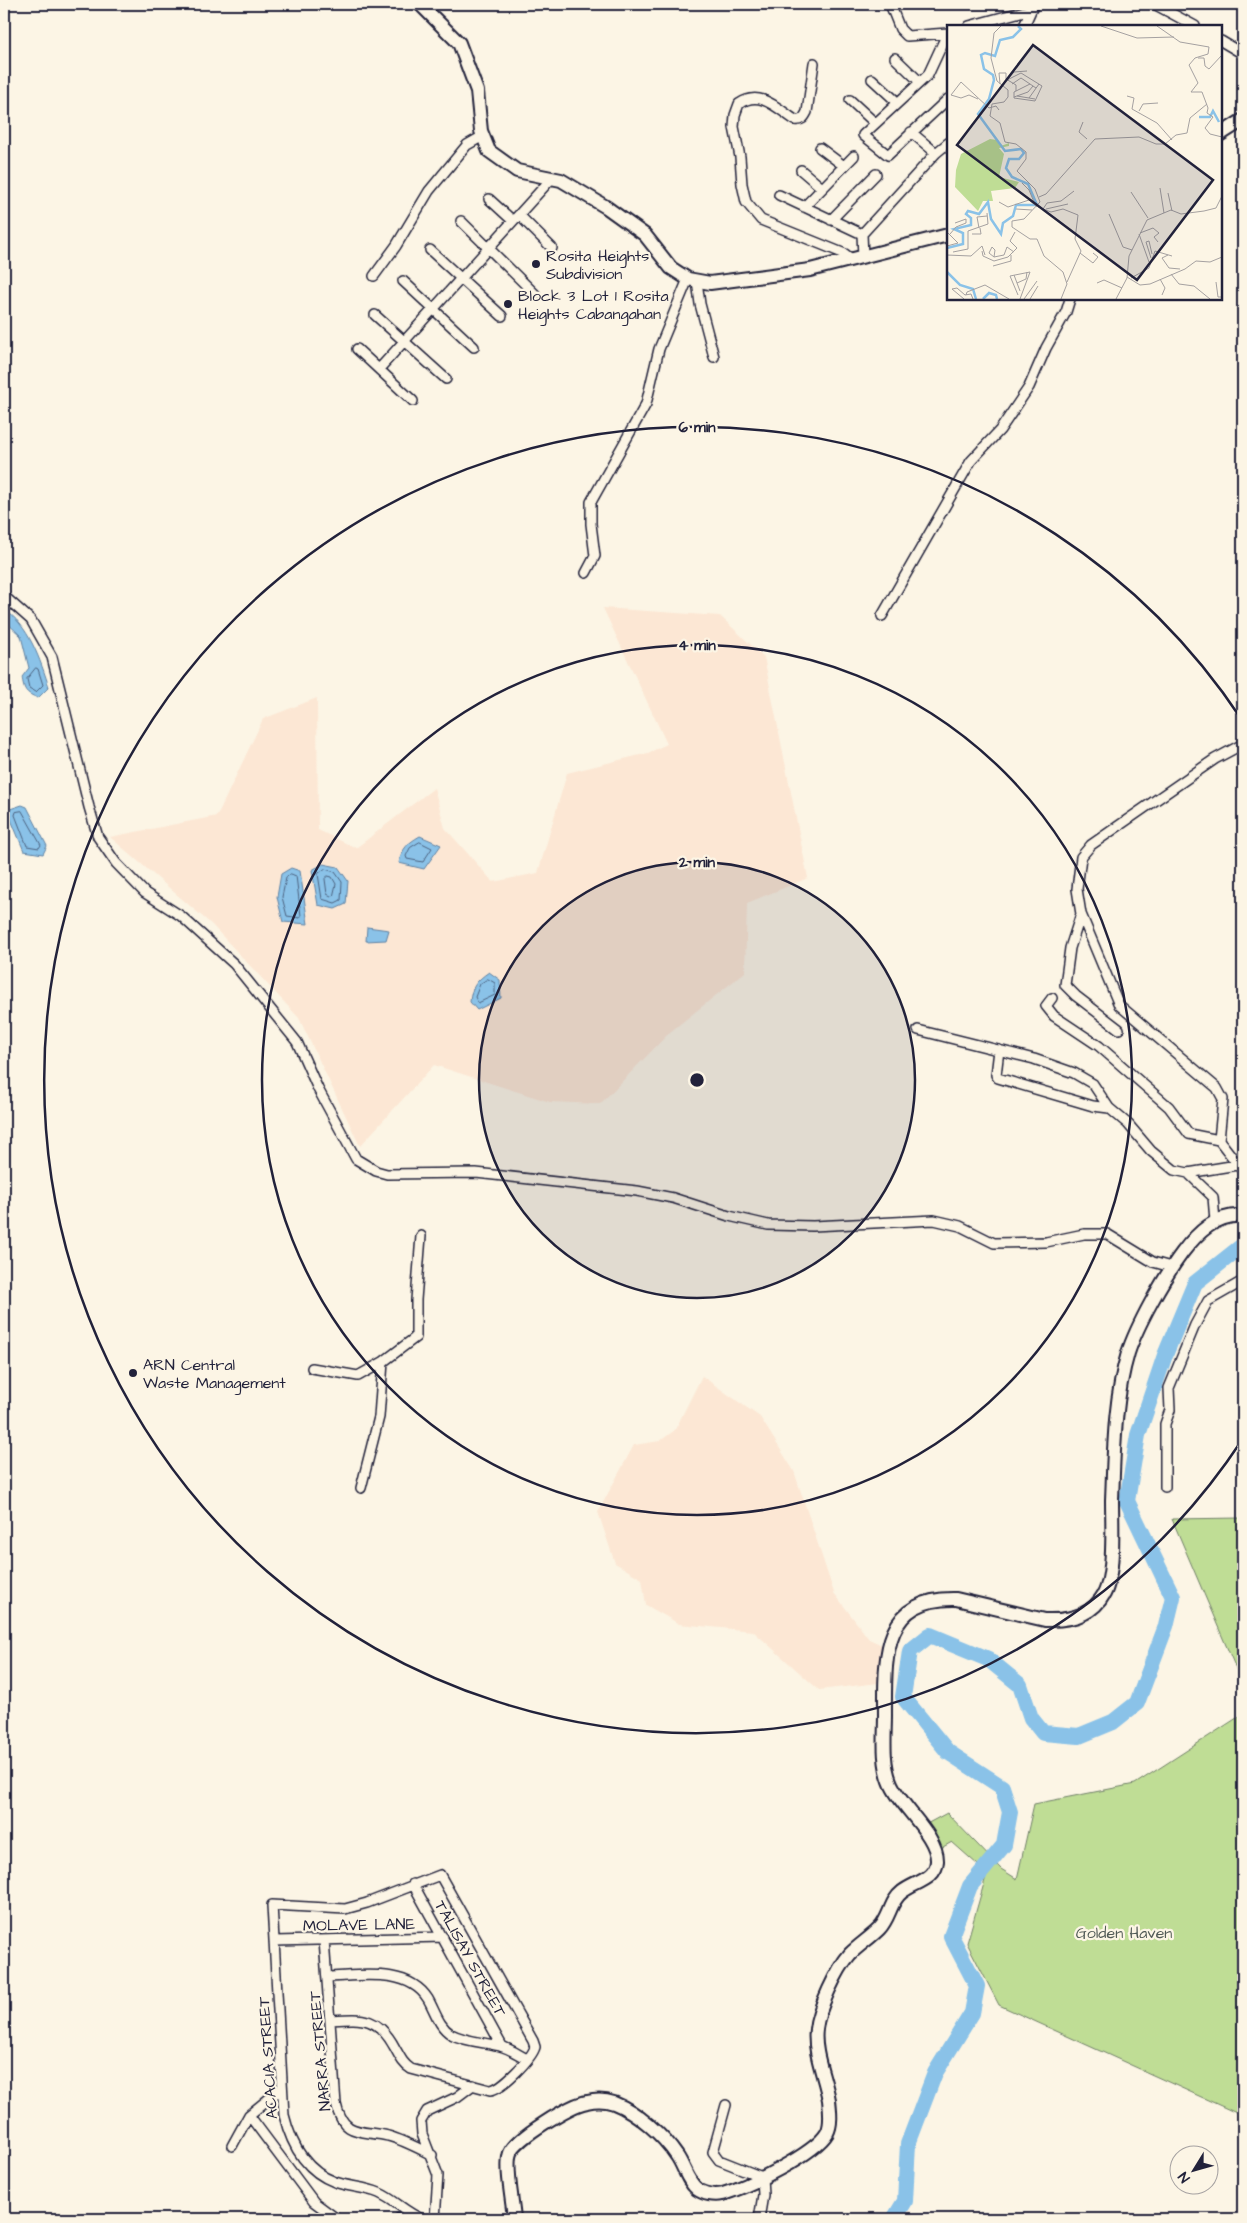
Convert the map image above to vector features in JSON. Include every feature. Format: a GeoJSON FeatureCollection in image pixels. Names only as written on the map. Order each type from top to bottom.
{"type":"FeatureCollection","features":[{"type":"Feature","properties":{"kind":"main road"},"geometry":{"type":"LineString","coordinates":[[420,4],[459,43],[478,91],[483,136],[489,152],[517,171],[561,180],[606,207],[645,235],[671,268],[692,280],[710,283],[810,270],[947,235]]}},
{"type":"Feature","properties":{"kind":"main road"},"geometry":{"type":"LineString","coordinates":[[1222,133],[1243,120]]}},
{"type":"Feature","properties":{"kind":"main road"},"geometry":{"type":"LineString","coordinates":[[514,2219],[508,2166],[512,2148],[522,2139],[568,2109],[588,2101],[602,2101],[617,2105],[632,2113],[650,2127],[675,2153],[694,2186],[704,2193],[714,2195],[725,2193],[798,2158],[811,2149],[826,2134],[829,2126],[829,2102],[816,2038],[819,2016],[845,1960],[880,1928],[899,1893],[930,1876],[937,1864],[937,1855],[932,1843],[894,1791],[887,1771],[885,1747],[885,1667],[890,1636],[900,1619],[910,1610],[943,1599],[956,1599],[1045,1620],[1057,1620],[1080,1615],[1097,1603],[1104,1593],[1110,1569],[1113,1461],[1120,1395],[1128,1353],[1171,1268],[1191,1242],[1215,1221],[1225,1217],[1243,1216]]}},
{"type":"Feature","properties":{"kind":"street"},"geometry":{"type":"LineString","coordinates":[[890,4],[900,29],[907,36],[947,34]]}},
{"type":"Feature","properties":{"kind":"street"},"geometry":{"type":"LineString","coordinates":[[1154,4],[1192,25]]}},
{"type":"Feature","properties":{"kind":"street"},"geometry":{"type":"LineString","coordinates":[[986,23],[1033,6]]}},
{"type":"Feature","properties":{"kind":"street"},"geometry":{"type":"LineString","coordinates":[[1024,25],[1033,6]]}},
{"type":"Feature","properties":{"kind":"street"},"geometry":{"type":"LineString","coordinates":[[947,36],[928,75],[863,135],[888,155],[947,100]]}},
{"type":"Feature","properties":{"kind":"street"},"geometry":{"type":"LineString","coordinates":[[1222,42],[1243,53]]}},
{"type":"Feature","properties":{"kind":"street"},"geometry":{"type":"LineString","coordinates":[[895,58],[920,82]]}},
{"type":"Feature","properties":{"kind":"street"},"geometry":{"type":"LineString","coordinates":[[814,63],[807,112],[804,118],[795,120],[763,98],[753,97],[739,104],[735,115],[734,127],[746,202],[761,220],[858,258],[862,234],[936,153],[947,144]]}},
{"type":"Feature","properties":{"kind":"street"},"geometry":{"type":"LineString","coordinates":[[872,79],[897,102]]}},
{"type":"Feature","properties":{"kind":"street"},"geometry":{"type":"LineString","coordinates":[[850,100],[875,123]]}},
{"type":"Feature","properties":{"kind":"street"},"geometry":{"type":"LineString","coordinates":[[911,132],[936,153]]}},
{"type":"Feature","properties":{"kind":"street"},"geometry":{"type":"LineString","coordinates":[[374,276],[396,246],[429,191],[467,145],[483,136]]}},
{"type":"Feature","properties":{"kind":"street"},"geometry":{"type":"LineString","coordinates":[[820,148],[844,166]]}},
{"type":"Feature","properties":{"kind":"street"},"geometry":{"type":"LineString","coordinates":[[804,207],[854,156]]}},
{"type":"Feature","properties":{"kind":"street"},"geometry":{"type":"LineString","coordinates":[[801,170],[822,188]]}},
{"type":"Feature","properties":{"kind":"street"},"geometry":{"type":"LineString","coordinates":[[831,220],[876,174]]}},
{"type":"Feature","properties":{"kind":"street"},"geometry":{"type":"LineString","coordinates":[[379,369],[552,178]]}},
{"type":"Feature","properties":{"kind":"street"},"geometry":{"type":"LineString","coordinates":[[778,195],[862,234]]}},
{"type":"Feature","properties":{"kind":"street"},"geometry":{"type":"LineString","coordinates":[[489,198],[552,248]]}},
{"type":"Feature","properties":{"kind":"street"},"geometry":{"type":"LineString","coordinates":[[461,221],[534,294]]}},
{"type":"Feature","properties":{"kind":"street"},"geometry":{"type":"LineString","coordinates":[[430,250],[502,316]]}},
{"type":"Feature","properties":{"kind":"street"},"geometry":{"type":"LineString","coordinates":[[692,280],[714,357]]}},
{"type":"Feature","properties":{"kind":"street"},"geometry":{"type":"LineString","coordinates":[[586,573],[595,556],[591,524],[591,502],[646,404],[659,349],[692,280]]}},
{"type":"Feature","properties":{"kind":"street"},"geometry":{"type":"LineString","coordinates":[[403,282],[474,346]]}},
{"type":"Feature","properties":{"kind":"street"},"geometry":{"type":"LineString","coordinates":[[882,616],[971,461],[1000,430],[1029,387],[1046,348],[1066,312],[1070,300]]}},
{"type":"Feature","properties":{"kind":"street"},"geometry":{"type":"LineString","coordinates":[[375,316],[446,379]]}},
{"type":"Feature","properties":{"kind":"street"},"geometry":{"type":"LineString","coordinates":[[357,349],[413,401]]}},
{"type":"Feature","properties":{"kind":"street"},"geometry":{"type":"LineString","coordinates":[[4,596],[30,620],[52,657],[98,837],[116,863],[145,894],[181,916],[234,964],[269,1006],[297,1042],[318,1089],[356,1159],[376,1171],[387,1174],[476,1173],[637,1190],[673,1198],[729,1216],[768,1225],[813,1226],[934,1220],[960,1226],[994,1243],[1046,1242],[1084,1234],[1107,1234],[1153,1262],[1171,1268]]}},
{"type":"Feature","properties":{"kind":"street"},"geometry":{"type":"LineString","coordinates":[[1219,1140],[1223,1099],[1216,1088],[1119,1005],[1081,914],[1077,889],[1081,858],[1091,845],[1215,759],[1243,744]]}},
{"type":"Feature","properties":{"kind":"street"},"geometry":{"type":"LineString","coordinates":[[1081,914],[1070,948],[1065,985],[1076,996],[1119,1028]]}},
{"type":"Feature","properties":{"kind":"street"},"geometry":{"type":"LineString","coordinates":[[1052,998],[1046,1006],[1054,1016],[1099,1046],[1169,1106],[1188,1134],[1219,1140],[1240,1168]]}},
{"type":"Feature","properties":{"kind":"street"},"geometry":{"type":"LineString","coordinates":[[918,1030],[1034,1059],[1074,1073],[1093,1084],[1109,1108],[1128,1124],[1151,1151],[1174,1170],[1188,1172],[1240,1168]]}},
{"type":"Feature","properties":{"kind":"street"},"geometry":{"type":"LineString","coordinates":[[999,1050],[996,1075],[998,1078],[1093,1106],[1109,1108]]}},
{"type":"Feature","properties":{"kind":"street"},"geometry":{"type":"LineString","coordinates":[[1188,1172],[1213,1197],[1215,1221]]}},
{"type":"Feature","properties":{"kind":"street"},"geometry":{"type":"LineString","coordinates":[[312,1368],[358,1376],[383,1362],[416,1337],[416,1300],[421,1236]]}},
{"type":"Feature","properties":{"kind":"street"},"geometry":{"type":"LineString","coordinates":[[1165,1487],[1165,1424],[1170,1410],[1169,1388],[1195,1325],[1208,1301],[1243,1281]]}},
{"type":"Feature","properties":{"kind":"street"},"geometry":{"type":"LineString","coordinates":[[361,1488],[379,1417],[383,1362]]}},
{"type":"Feature","properties":{"kind":"street"},"geometry":{"type":"LineString","coordinates":[[330,2020],[363,2018],[369,2020],[383,2030],[405,2065],[411,2069],[490,2090],[496,2089],[534,2050],[533,2041],[440,1875],[413,1884]]}},
{"type":"Feature","properties":{"kind":"street","name":"ACACIA STREET"},"geometry":{"type":"LineString","coordinates":[[413,1884],[367,1904],[345,1909],[272,1905],[284,2115],[290,2138],[308,2165],[317,2172],[335,2182],[381,2194],[409,2214],[422,2219]]}},
{"type":"Feature","properties":{"kind":"street","name":"TALISAY STREET"},"geometry":{"type":"LineString","coordinates":[[413,1884],[502,2046]]}},
{"type":"Feature","properties":{"kind":"street","name":"MOLAVE LANE"},"geometry":{"type":"LineString","coordinates":[[275,1941],[443,1937]]}},
{"type":"Feature","properties":{"kind":"street","name":"NARRA STREET"},"geometry":{"type":"LineString","coordinates":[[324,1940],[337,2113],[344,2123],[355,2131],[397,2139],[432,2155]]}},
{"type":"Feature","properties":{"kind":"street"},"geometry":{"type":"LineString","coordinates":[[328,1977],[378,1976],[404,1980],[424,1994],[449,2033],[459,2038],[502,2046],[527,2059]]}},
{"type":"Feature","properties":{"kind":"street"},"geometry":{"type":"LineString","coordinates":[[435,2219],[439,2182],[432,2155],[422,2134],[423,2116],[427,2111],[457,2097],[473,2085]]}},
{"type":"Feature","properties":{"kind":"street"},"geometry":{"type":"LineString","coordinates":[[232,2146],[250,2115],[282,2088]]}},
{"type":"Feature","properties":{"kind":"street"},"geometry":{"type":"LineString","coordinates":[[726,2105],[713,2152],[719,2160],[762,2176],[763,2195],[759,2219]]}},
{"type":"Feature","properties":{"kind":"street"},"geometry":{"type":"LineString","coordinates":[[250,2115],[314,2202],[337,2219]]}},
{"type":"Feature","properties":{"kind":"street"},"geometry":{"type":"LineString","coordinates":[[398,2219],[409,2214]]}},
{"type":"Feature","properties":{"kind":"shaded area"},"geometry":{"type":"Polygon","coordinates":[[[603,608],[720,616],[764,657],[808,878],[747,903],[745,972],[670,1032],[600,1104],[550,1102],[434,1065],[360,1146],[299,1018],[211,924],[110,837],[217,816],[263,719],[317,698],[318,830],[356,848],[434,788],[445,828],[493,882],[538,873],[567,773],[648,753],[667,744],[603,608]]]}},
{"type":"Feature","properties":{"kind":"shaded area"},"geometry":{"type":"Polygon","coordinates":[[[702,1376],[760,1417],[794,1471],[834,1593],[869,1639],[882,1645],[879,1683],[819,1690],[753,1631],[679,1624],[646,1605],[642,1579],[615,1563],[598,1512],[634,1445],[660,1441],[675,1430],[702,1376]]]}},
{"type":"Feature","properties":{"kind":"green space"},"geometry":{"type":"Polygon","coordinates":[[[1241,1518],[1243,1521],[1243,1685],[1172,1519],[1241,1518]]]}},
{"type":"Feature","properties":{"kind":"green space","name":"Golden Haven"},"geometry":{"type":"Polygon","coordinates":[[[1243,1714],[1243,2116],[999,2005],[967,1943],[987,1873],[952,1842],[932,1853],[921,1827],[947,1813],[1001,1869],[1017,1879],[1034,1804],[1135,1784],[1243,1714]]]}},
{"type":"Feature","properties":{"kind":"water"},"geometry":{"type":"Polygon","coordinates":[[[4,610],[27,633],[42,666],[49,687],[38,698],[28,693],[25,688],[22,677],[29,668],[21,636],[4,620],[4,610]]]}},
{"type":"Feature","properties":{"kind":"water"},"geometry":{"type":"Polygon","coordinates":[[[22,805],[27,807],[47,846],[43,854],[24,851],[7,810],[22,805]]]}},
{"type":"Feature","properties":{"kind":"water"},"geometry":{"type":"Polygon","coordinates":[[[420,836],[441,845],[424,869],[399,863],[406,846],[420,836]]]}},
{"type":"Feature","properties":{"kind":"water"},"geometry":{"type":"Polygon","coordinates":[[[323,864],[338,867],[348,881],[346,904],[335,909],[318,905],[312,870],[323,864]]]}},
{"type":"Feature","properties":{"kind":"water"},"geometry":{"type":"Polygon","coordinates":[[[291,868],[300,871],[308,924],[283,922],[277,897],[281,874],[291,868]]]}},
{"type":"Feature","properties":{"kind":"water"},"geometry":{"type":"Polygon","coordinates":[[[367,927],[389,930],[386,940],[366,941],[367,927]]]}},
{"type":"Feature","properties":{"kind":"water"},"geometry":{"type":"Polygon","coordinates":[[[489,972],[500,980],[501,998],[477,1010],[470,1002],[473,988],[489,972]]]}},
{"type":"Feature","properties":{"kind":"waterway"},"geometry":{"type":"LineString","coordinates":[[894,2219],[905,2201],[908,2144],[935,2073],[972,2013],[977,1986],[951,1936],[970,1886],[1004,1845],[1010,1812],[1002,1787],[948,1752],[903,1697],[910,1651],[930,1635],[988,1659],[1020,1685],[1031,1718],[1043,1733],[1079,1736],[1113,1722],[1137,1703],[1166,1626],[1173,1597],[1127,1501],[1138,1435],[1165,1355],[1195,1283],[1243,1245]]}},
{"type":"Feature","properties":{"kind":"place","name":"Rosita Heights Subdivision"},"geometry":{"type":"Point","coordinates":[536,264]}},
{"type":"Feature","properties":{"kind":"place","name":"Block 3 Lot 1 Rosita Heights Cabangahan"},"geometry":{"type":"Point","coordinates":[508,304]}},
{"type":"Feature","properties":{"kind":"place","name":"ARN Central Waste Management"},"geometry":{"type":"Point","coordinates":[133,1373]}}]}
